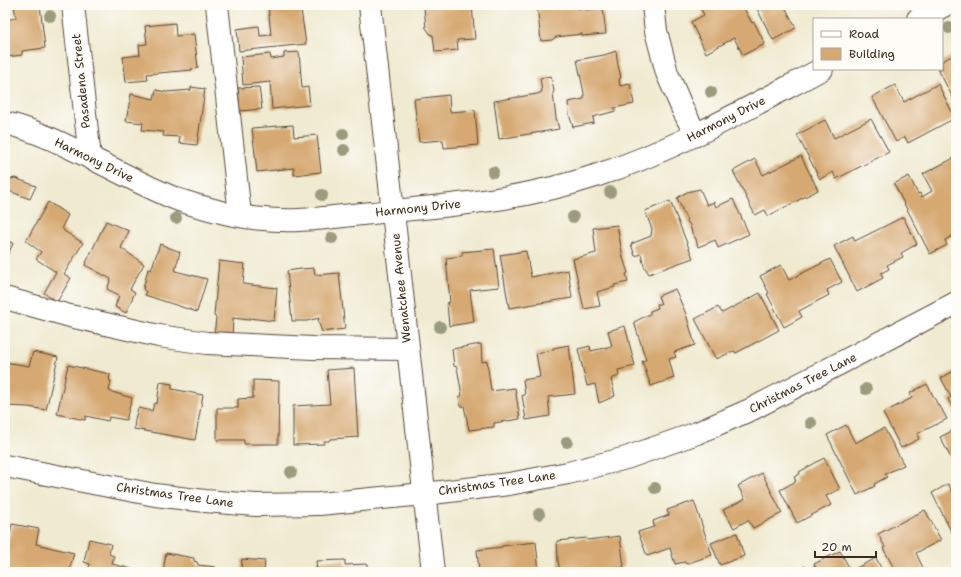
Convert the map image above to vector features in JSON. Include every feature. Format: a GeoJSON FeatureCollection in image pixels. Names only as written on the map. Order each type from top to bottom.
{"type":"FeatureCollection","features":[{"type":"Feature","properties":{"kind":"street","name":"Pasadena Street"},"geometry":{"type":"LineString","coordinates":[[73,5],[90,158]]}},
{"type":"Feature","properties":{"kind":"street"},"geometry":{"type":"LineString","coordinates":[[217,5],[240,215]]}},
{"type":"Feature","properties":{"kind":"street","name":"Wenatchee Avenue"},"geometry":{"type":"LineString","coordinates":[[370,5],[433,572]]}},
{"type":"Feature","properties":{"kind":"street"},"geometry":{"type":"LineString","coordinates":[[653,5],[656,30],[667,73],[696,135]]}},
{"type":"Feature","properties":{"kind":"street"},"geometry":{"type":"LineString","coordinates":[[920,18],[945,5]]}},
{"type":"Feature","properties":{"kind":"street","name":"Harmony Drive"},"geometry":{"type":"LineString","coordinates":[[5,123],[49,137],[144,185],[181,200],[219,212],[258,218],[298,220],[486,201],[541,191],[594,177],[646,158],[696,135],[820,70]]}},
{"type":"Feature","properties":{"kind":"street"},"geometry":{"type":"LineString","coordinates":[[5,298],[70,316],[159,336],[207,343],[313,348],[408,349]]}},
{"type":"Feature","properties":{"kind":"street","name":"Christmas Tree Lane"},"geometry":{"type":"LineString","coordinates":[[5,466],[155,494],[205,501],[256,505],[319,504],[509,484],[568,473],[626,458],[697,433],[752,409],[956,303]]}},
{"type":"Feature","properties":{"kind":"building"},"geometry":{"type":"Polygon","coordinates":[[[14,5],[40,5],[45,48],[22,51],[22,55],[7,57],[8,61],[5,62],[5,20],[16,18],[14,5]]]}},
{"type":"Feature","properties":{"kind":"building"},"geometry":{"type":"Polygon","coordinates":[[[268,5],[297,5],[298,10],[301,10],[306,44],[239,51],[237,29],[259,26],[260,36],[271,35],[268,5]]]}},
{"type":"Feature","properties":{"kind":"building"},"geometry":{"type":"Polygon","coordinates":[[[427,5],[472,5],[475,39],[457,40],[458,50],[435,52],[433,35],[431,35],[426,28],[424,7],[427,7],[427,5]]]}},
{"type":"Feature","properties":{"kind":"building"},"geometry":{"type":"Polygon","coordinates":[[[537,5],[578,5],[578,9],[585,7],[586,10],[603,8],[606,34],[582,36],[582,34],[556,37],[552,40],[541,41],[537,5]]]}},
{"type":"Feature","properties":{"kind":"building"},"geometry":{"type":"Polygon","coordinates":[[[709,5],[742,5],[752,23],[754,22],[765,44],[743,55],[734,38],[706,53],[691,22],[704,15],[701,9],[709,5]]]}},
{"type":"Feature","properties":{"kind":"building"},"geometry":{"type":"Polygon","coordinates":[[[755,5],[784,5],[796,28],[773,40],[755,5]]]}},
{"type":"Feature","properties":{"kind":"building"},"geometry":{"type":"Polygon","coordinates":[[[175,23],[176,36],[194,34],[198,68],[191,69],[192,70],[147,74],[148,80],[126,82],[123,57],[140,55],[139,45],[147,44],[145,26],[175,23]]]}},
{"type":"Feature","properties":{"kind":"building"},"geometry":{"type":"Polygon","coordinates":[[[616,51],[621,78],[619,79],[620,86],[630,84],[634,104],[614,108],[616,111],[593,117],[594,123],[573,127],[569,114],[568,102],[584,99],[577,60],[616,51]]]}},
{"type":"Feature","properties":{"kind":"building"},"geometry":{"type":"Polygon","coordinates":[[[299,52],[302,88],[308,87],[310,105],[272,109],[270,82],[243,85],[241,57],[270,54],[271,59],[284,57],[284,53],[299,52]]]}},
{"type":"Feature","properties":{"kind":"building"},"geometry":{"type":"Polygon","coordinates":[[[956,54],[956,104],[939,70],[943,70],[943,60],[956,54]]]}},
{"type":"Feature","properties":{"kind":"building"},"geometry":{"type":"Polygon","coordinates":[[[551,76],[554,91],[556,118],[559,129],[499,139],[494,101],[542,92],[540,78],[551,76]]]}},
{"type":"Feature","properties":{"kind":"building"},"geometry":{"type":"Polygon","coordinates":[[[938,84],[955,118],[908,143],[905,137],[896,142],[872,97],[895,85],[904,102],[938,84]]]}},
{"type":"Feature","properties":{"kind":"building"},"geometry":{"type":"Polygon","coordinates":[[[191,87],[205,89],[197,145],[179,143],[180,137],[163,136],[164,132],[142,130],[143,123],[126,121],[131,94],[154,99],[156,90],[166,92],[191,90],[191,87]]]}},
{"type":"Feature","properties":{"kind":"building"},"geometry":{"type":"Polygon","coordinates":[[[259,87],[262,109],[240,111],[238,88],[259,87]]]}},
{"type":"Feature","properties":{"kind":"building"},"geometry":{"type":"Polygon","coordinates":[[[449,95],[450,112],[475,110],[478,145],[444,148],[443,140],[419,142],[414,99],[449,95]]]}},
{"type":"Feature","properties":{"kind":"building"},"geometry":{"type":"Polygon","coordinates":[[[871,119],[889,152],[836,179],[833,172],[820,179],[797,135],[825,120],[834,138],[871,119]]]}},
{"type":"Feature","properties":{"kind":"building"},"geometry":{"type":"Polygon","coordinates":[[[293,125],[294,137],[317,135],[321,172],[294,175],[294,168],[257,172],[252,128],[293,125]]]}},
{"type":"Feature","properties":{"kind":"building"},"geometry":{"type":"Polygon","coordinates":[[[801,156],[818,190],[768,216],[765,210],[755,215],[733,171],[755,159],[763,175],[801,156]]]}},
{"type":"Feature","properties":{"kind":"building"},"geometry":{"type":"Polygon","coordinates":[[[954,158],[956,162],[956,234],[945,240],[947,245],[930,254],[894,184],[909,176],[918,194],[920,193],[922,197],[932,191],[923,174],[954,158]]]}},
{"type":"Feature","properties":{"kind":"building"},"geometry":{"type":"Polygon","coordinates":[[[5,177],[10,179],[15,178],[36,186],[30,199],[9,191],[5,197],[5,177]]]}},
{"type":"Feature","properties":{"kind":"building"},"geometry":{"type":"Polygon","coordinates":[[[700,189],[707,205],[714,202],[716,207],[733,199],[749,234],[718,248],[715,240],[698,247],[690,225],[677,198],[687,192],[700,189]]]}},
{"type":"Feature","properties":{"kind":"building"},"geometry":{"type":"Polygon","coordinates":[[[670,201],[693,258],[649,274],[644,266],[641,254],[635,256],[631,244],[651,236],[652,229],[645,211],[670,201]]]}},
{"type":"Feature","properties":{"kind":"building"},"geometry":{"type":"Polygon","coordinates":[[[48,202],[68,215],[62,227],[64,231],[83,243],[64,274],[71,278],[57,302],[44,293],[56,272],[36,259],[41,252],[26,241],[48,202]]]}},
{"type":"Feature","properties":{"kind":"building"},"geometry":{"type":"Polygon","coordinates":[[[903,217],[917,244],[901,253],[903,257],[887,265],[889,269],[881,273],[883,278],[857,292],[834,246],[853,236],[855,241],[903,217]]]}},
{"type":"Feature","properties":{"kind":"building"},"geometry":{"type":"Polygon","coordinates":[[[106,221],[129,231],[121,248],[144,264],[130,289],[135,292],[126,313],[115,307],[119,295],[107,289],[111,279],[85,265],[106,221]]]}},
{"type":"Feature","properties":{"kind":"building"},"geometry":{"type":"Polygon","coordinates":[[[617,225],[623,258],[628,273],[626,274],[628,282],[614,285],[615,287],[597,292],[600,306],[584,309],[573,259],[596,253],[593,228],[617,225]]]}},
{"type":"Feature","properties":{"kind":"building"},"geometry":{"type":"Polygon","coordinates":[[[5,240],[13,243],[5,262],[5,240]]]}},
{"type":"Feature","properties":{"kind":"building"},"geometry":{"type":"Polygon","coordinates":[[[160,244],[180,252],[175,271],[207,279],[197,312],[145,295],[146,292],[143,289],[148,269],[151,270],[160,244]]]}},
{"type":"Feature","properties":{"kind":"building"},"geometry":{"type":"Polygon","coordinates":[[[494,249],[499,287],[470,290],[474,322],[449,326],[447,303],[450,302],[446,258],[462,256],[462,252],[494,249]]]}},
{"type":"Feature","properties":{"kind":"building"},"geometry":{"type":"Polygon","coordinates":[[[526,251],[531,277],[568,270],[572,298],[509,308],[500,255],[526,251]]]}},
{"type":"Feature","properties":{"kind":"building"},"geometry":{"type":"Polygon","coordinates":[[[830,259],[842,282],[827,290],[829,295],[799,311],[802,317],[784,327],[767,294],[769,293],[760,276],[781,265],[789,280],[830,259]]]}},
{"type":"Feature","properties":{"kind":"building"},"geometry":{"type":"Polygon","coordinates":[[[219,261],[245,264],[243,284],[277,288],[274,321],[233,318],[232,338],[214,337],[216,317],[214,316],[219,261]]]}},
{"type":"Feature","properties":{"kind":"building"},"geometry":{"type":"Polygon","coordinates":[[[314,268],[315,275],[339,273],[345,329],[322,332],[318,321],[319,318],[307,321],[292,321],[287,271],[314,268]]]}},
{"type":"Feature","properties":{"kind":"building"},"geometry":{"type":"Polygon","coordinates":[[[675,289],[686,314],[695,345],[674,352],[676,357],[669,359],[674,378],[651,386],[642,361],[646,360],[634,322],[650,314],[650,311],[658,308],[657,304],[661,304],[658,296],[675,289]]]}},
{"type":"Feature","properties":{"kind":"building"},"geometry":{"type":"Polygon","coordinates":[[[760,293],[779,330],[736,353],[734,351],[716,359],[695,319],[718,307],[722,313],[760,293]]]}},
{"type":"Feature","properties":{"kind":"building"},"geometry":{"type":"Polygon","coordinates":[[[625,326],[635,366],[618,370],[619,376],[611,379],[615,396],[599,403],[595,384],[587,386],[578,349],[590,346],[591,351],[612,346],[608,331],[625,326]]]}},
{"type":"Feature","properties":{"kind":"building"},"geometry":{"type":"Polygon","coordinates":[[[481,344],[482,362],[487,361],[491,391],[515,388],[520,419],[494,423],[494,427],[469,430],[464,406],[460,406],[459,396],[462,396],[457,367],[454,366],[452,349],[481,344]]]}},
{"type":"Feature","properties":{"kind":"building"},"geometry":{"type":"Polygon","coordinates":[[[569,345],[575,394],[548,397],[550,416],[526,420],[522,395],[525,395],[523,380],[540,377],[536,353],[569,345]]]}},
{"type":"Feature","properties":{"kind":"building"},"geometry":{"type":"Polygon","coordinates":[[[33,352],[58,357],[46,410],[28,407],[5,406],[5,362],[29,366],[33,352]]]}},
{"type":"Feature","properties":{"kind":"building"},"geometry":{"type":"Polygon","coordinates":[[[68,365],[110,374],[109,380],[111,381],[109,391],[132,398],[126,420],[109,417],[108,421],[86,416],[85,420],[57,414],[68,365]]]}},
{"type":"Feature","properties":{"kind":"building"},"geometry":{"type":"Polygon","coordinates":[[[354,368],[358,437],[330,439],[329,441],[324,441],[324,444],[293,445],[293,406],[330,404],[327,370],[354,368]]]}},
{"type":"Feature","properties":{"kind":"building"},"geometry":{"type":"Polygon","coordinates":[[[956,370],[956,415],[948,399],[951,397],[941,378],[956,370]]]}},
{"type":"Feature","properties":{"kind":"building"},"geometry":{"type":"Polygon","coordinates":[[[253,380],[279,381],[278,444],[244,444],[244,440],[217,440],[217,408],[238,408],[238,399],[253,398],[253,380]]]}},
{"type":"Feature","properties":{"kind":"building"},"geometry":{"type":"Polygon","coordinates":[[[160,382],[172,384],[172,389],[203,395],[195,440],[134,429],[138,408],[152,411],[154,404],[157,403],[160,382]]]}},
{"type":"Feature","properties":{"kind":"building"},"geometry":{"type":"Polygon","coordinates":[[[927,384],[947,419],[917,434],[919,439],[901,448],[883,413],[912,398],[910,393],[927,384]]]}},
{"type":"Feature","properties":{"kind":"building"},"geometry":{"type":"Polygon","coordinates":[[[846,425],[855,443],[884,428],[904,465],[885,474],[887,477],[874,484],[875,486],[857,495],[827,435],[846,425]]]}},
{"type":"Feature","properties":{"kind":"building"},"geometry":{"type":"Polygon","coordinates":[[[956,429],[956,455],[951,458],[940,437],[956,429]]]}},
{"type":"Feature","properties":{"kind":"building"},"geometry":{"type":"Polygon","coordinates":[[[824,458],[840,489],[826,496],[831,505],[797,523],[780,490],[796,481],[794,477],[800,474],[799,472],[824,458]]]}},
{"type":"Feature","properties":{"kind":"building"},"geometry":{"type":"Polygon","coordinates":[[[762,473],[782,513],[753,528],[748,520],[734,528],[723,510],[745,499],[738,486],[762,473]]]}},
{"type":"Feature","properties":{"kind":"building"},"geometry":{"type":"Polygon","coordinates":[[[948,484],[952,491],[956,488],[956,541],[932,493],[948,484]]]}},
{"type":"Feature","properties":{"kind":"building"},"geometry":{"type":"Polygon","coordinates":[[[694,501],[712,555],[686,564],[685,562],[675,564],[670,548],[647,556],[638,532],[654,527],[653,521],[669,515],[667,510],[694,501]]]}},
{"type":"Feature","properties":{"kind":"building"},"geometry":{"type":"Polygon","coordinates":[[[925,510],[941,540],[916,553],[924,570],[920,572],[896,572],[883,548],[885,547],[878,534],[925,510]]]}},
{"type":"Feature","properties":{"kind":"building"},"geometry":{"type":"Polygon","coordinates":[[[12,524],[39,529],[36,544],[74,553],[69,572],[5,572],[5,557],[12,524]]]}},
{"type":"Feature","properties":{"kind":"building"},"geometry":{"type":"Polygon","coordinates":[[[737,533],[744,556],[720,565],[711,543],[737,533]]]}},
{"type":"Feature","properties":{"kind":"building"},"geometry":{"type":"Polygon","coordinates":[[[620,536],[624,567],[595,572],[560,572],[557,541],[586,538],[587,540],[620,536]]]}},
{"type":"Feature","properties":{"kind":"building"},"geometry":{"type":"Polygon","coordinates":[[[89,539],[111,544],[109,554],[114,556],[112,564],[144,572],[88,572],[90,564],[84,562],[89,539]]]}},
{"type":"Feature","properties":{"kind":"building"},"geometry":{"type":"Polygon","coordinates":[[[536,542],[539,572],[479,572],[477,550],[536,542]]]}},
{"type":"Feature","properties":{"kind":"building"},"geometry":{"type":"Polygon","coordinates":[[[840,551],[851,571],[876,558],[883,572],[818,572],[814,564],[840,551]]]}},
{"type":"Feature","properties":{"kind":"building"},"geometry":{"type":"Polygon","coordinates":[[[166,553],[194,558],[194,561],[197,562],[198,565],[216,567],[215,572],[163,572],[166,553]]]}},
{"type":"Feature","properties":{"kind":"building"},"geometry":{"type":"Polygon","coordinates":[[[242,559],[265,561],[264,572],[241,572],[242,559]]]}},
{"type":"Feature","properties":{"kind":"building"},"geometry":{"type":"Polygon","coordinates":[[[345,560],[345,565],[367,564],[367,572],[317,572],[316,561],[345,560]]]}},
{"type":"Feature","properties":{"kind":"building"},"geometry":{"type":"Polygon","coordinates":[[[805,566],[809,572],[794,572],[805,566]]]}}]}
